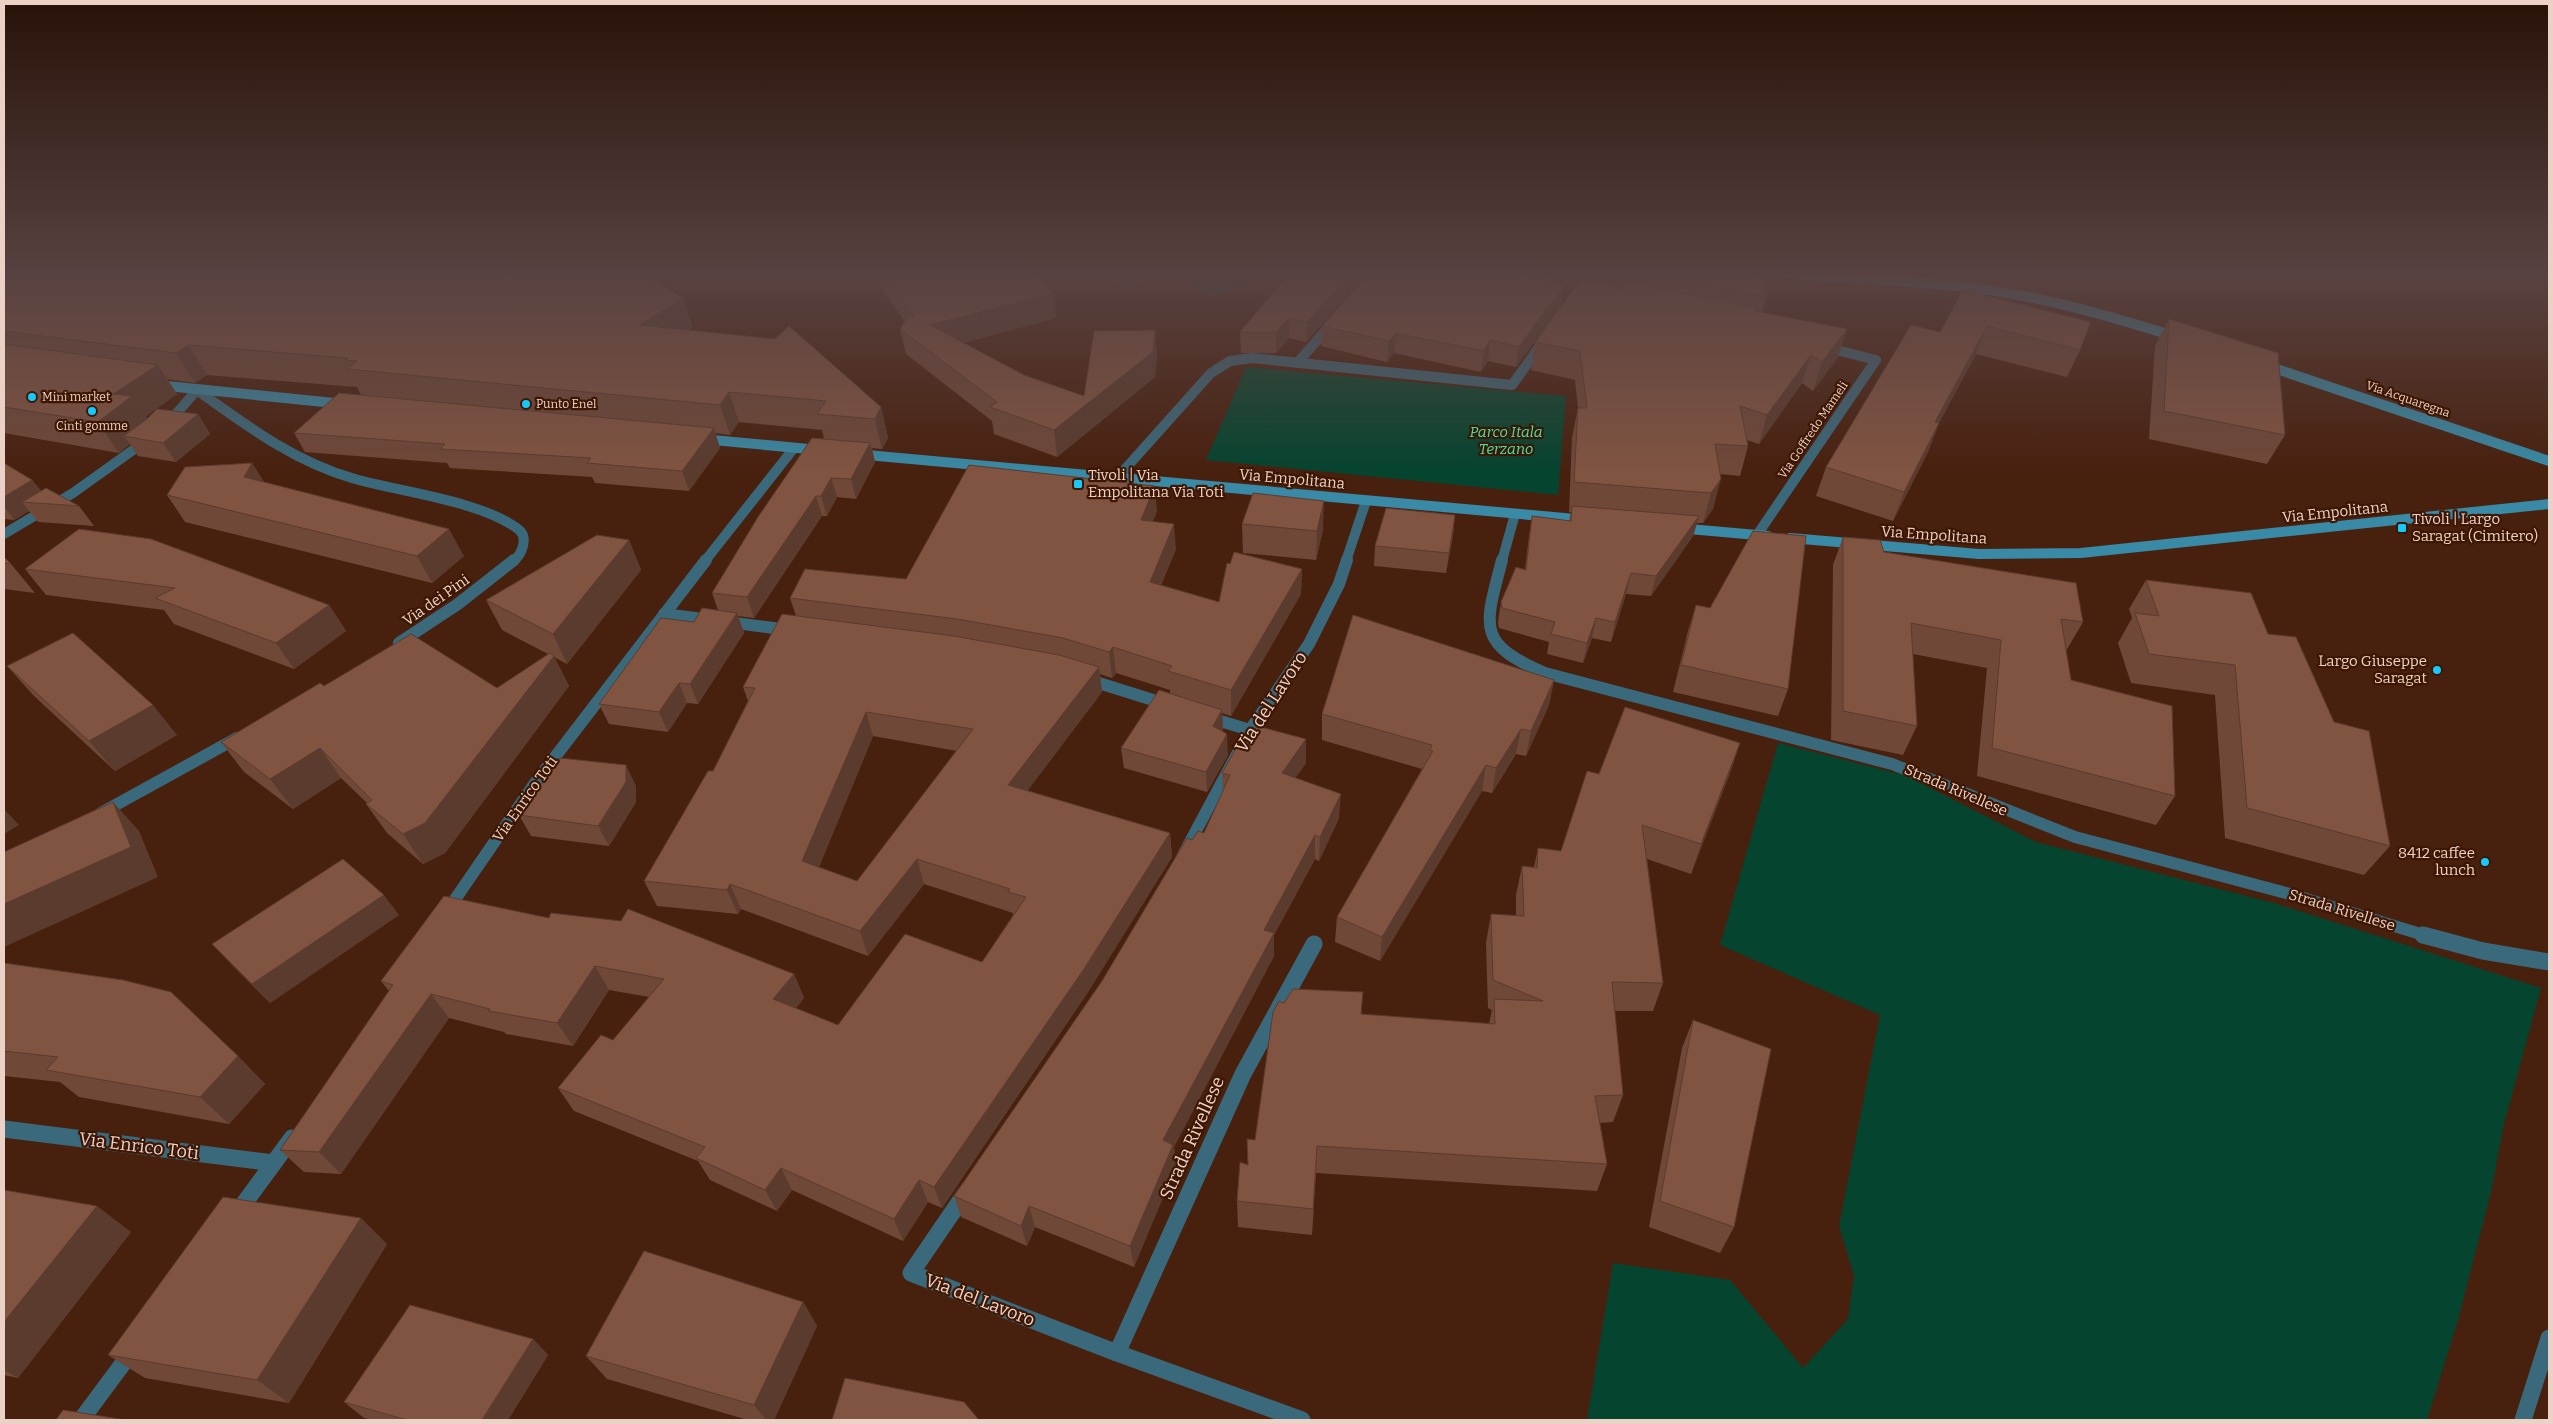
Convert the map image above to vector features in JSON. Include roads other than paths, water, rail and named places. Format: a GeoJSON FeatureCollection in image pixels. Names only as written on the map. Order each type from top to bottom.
{"type":"FeatureCollection","features":[{"type":"Feature","properties":{"kind":"main road","name":"Via Acquaregna"},"geometry":{"type":"LineString","coordinates":[[2257,363],[2549,461]]}},
{"type":"Feature","properties":{"kind":"main road"},"geometry":{"type":"LineString","coordinates":[[147,384],[353,405]]}},
{"type":"Feature","properties":{"kind":"main road","name":"Via Empolitana"},"geometry":{"type":"LineString","coordinates":[[686,438],[1366,502],[1602,522]]}},
{"type":"Feature","properties":{"kind":"main road","name":"Via Empolitana"},"geometry":{"type":"LineString","coordinates":[[1670,528],[1979,554],[2081,553],[2549,504]]}},
{"type":"Feature","properties":{"kind":"street"},"geometry":{"type":"LineString","coordinates":[[1299,361],[1318,339]]}},
{"type":"Feature","properties":{"kind":"street"},"geometry":{"type":"LineString","coordinates":[[1117,478],[1215,369],[1230,361],[1252,358],[1299,361],[1512,385],[1545,339]]}},
{"type":"Feature","properties":{"kind":"street","name":"Via Goffredo Mameli"},"geometry":{"type":"LineString","coordinates":[[1757,535],[1876,360],[1811,343]]}},
{"type":"Feature","properties":{"kind":"street"},"geometry":{"type":"LineString","coordinates":[[4,534],[72,492],[159,430],[186,405],[197,390]]}},
{"type":"Feature","properties":{"kind":"street","name":"Via dei Pini"},"geometry":{"type":"LineString","coordinates":[[197,390],[276,446],[316,465],[354,479],[482,512],[500,518],[520,530],[523,535],[523,548],[516,560],[458,604],[387,651]]}},
{"type":"Feature","properties":{"kind":"street","name":"Via Enrico Toti"},"geometry":{"type":"LineString","coordinates":[[440,921],[535,783],[794,448]]}},
{"type":"Feature","properties":{"kind":"street","name":"Via del Lavoro"},"geometry":{"type":"LineString","coordinates":[[1178,864],[1250,730],[1309,644],[1339,584],[1366,502]]}},
{"type":"Feature","properties":{"kind":"street","name":"Strada Rivellese"},"geometry":{"type":"LineString","coordinates":[[1514,514],[1488,625],[1496,642],[1507,652],[1540,670],[1570,681],[1892,764],[1939,781],[2046,827],[2107,847],[2289,894],[2462,946],[2549,962]]}},
{"type":"Feature","properties":{"kind":"street"},"geometry":{"type":"LineString","coordinates":[[664,614],[800,631]]}},
{"type":"Feature","properties":{"kind":"street"},"geometry":{"type":"LineString","coordinates":[[1074,675],[1250,730]]}},
{"type":"Feature","properties":{"kind":"street"},"geometry":{"type":"LineString","coordinates":[[88,819],[247,732]]}},
{"type":"Feature","properties":{"kind":"street","name":"Strada Rivellese"},"geometry":{"type":"LineString","coordinates":[[1117,1353],[1243,1074],[1314,944]]}},
{"type":"Feature","properties":{"kind":"street"},"geometry":{"type":"LineString","coordinates":[[227,1226],[302,1123]]}},
{"type":"Feature","properties":{"kind":"street","name":"Via Enrico Toti"},"geometry":{"type":"LineString","coordinates":[[4,1129],[274,1163]]}},
{"type":"Feature","properties":{"kind":"street","name":"Via del Lavoro"},"geometry":{"type":"LineString","coordinates":[[977,1176],[911,1273],[1117,1353],[1302,1420]]}},
{"type":"Feature","properties":{"kind":"street"},"geometry":{"type":"LineString","coordinates":[[81,1420],[145,1334]]}},
{"type":"Feature","properties":{"kind":"street"},"geometry":{"type":"LineString","coordinates":[[2523,1420],[2549,1338]]}},
{"type":"Feature","properties":{"kind":"place","name":"Mini market"},"geometry":{"type":"Point","coordinates":[32,397]}},
{"type":"Feature","properties":{"kind":"place","name":"Punto Enel"},"geometry":{"type":"Point","coordinates":[526,404]}},
{"type":"Feature","properties":{"kind":"place","name":"Cinti gomme"},"geometry":{"type":"Point","coordinates":[92,411]}},
{"type":"Feature","properties":{"kind":"place","name":"Tivoli | Via Empolitana Via Toti"},"geometry":{"type":"Point","coordinates":[1078,484]}},
{"type":"Feature","properties":{"kind":"place","name":"Tivoli | Largo Saragat (Cimitero)"},"geometry":{"type":"Point","coordinates":[2402,528]}},
{"type":"Feature","properties":{"kind":"place","name":"Largo Giuseppe Saragat"},"geometry":{"type":"Point","coordinates":[2437,670]}},
{"type":"Feature","properties":{"kind":"place","name":"8412 caffee lunch"},"geometry":{"type":"Point","coordinates":[2485,862]}},
{"type":"Feature","properties":{"kind":"park label","name":"Parco Itala Terzano"},"geometry":{"type":"Point","coordinates":[1506,440]}}]}
